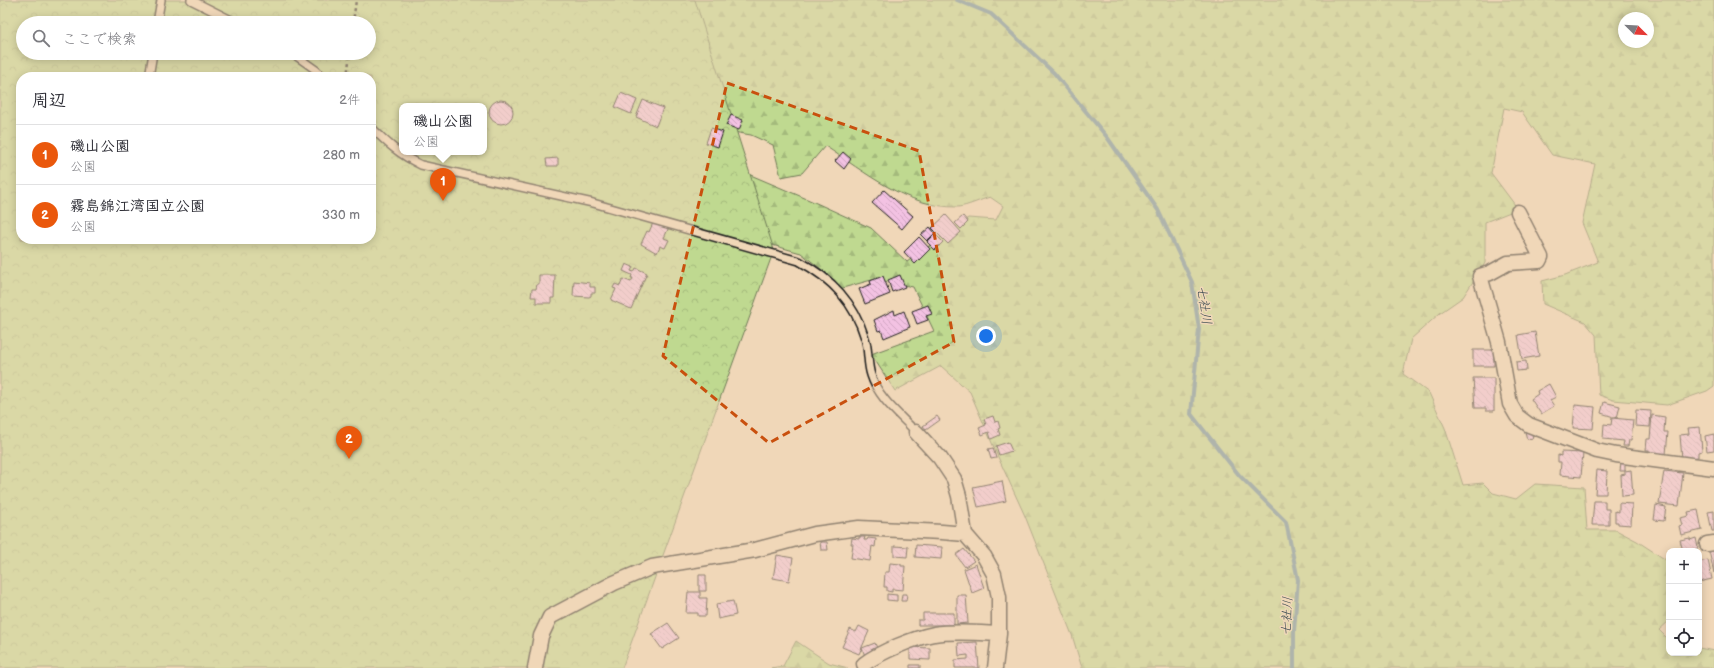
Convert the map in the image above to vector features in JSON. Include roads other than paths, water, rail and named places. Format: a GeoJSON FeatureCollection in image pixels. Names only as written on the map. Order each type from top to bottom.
{"type":"FeatureCollection","features":[{"type":"Feature","properties":{"kind":"street"},"geometry":{"type":"LineString","coordinates":[[1518,212],[1541,257],[1539,261],[1508,263],[1490,273],[1480,276],[1500,342],[1510,404],[1517,416],[1529,425],[1597,451],[1616,455],[1714,468]]}},
{"type":"Feature","properties":{"kind":"street"},"geometry":{"type":"LineString","coordinates":[[916,432],[940,458],[954,479],[959,496],[965,534],[984,556],[994,574],[999,596],[999,634],[995,668]]}},
{"type":"Feature","properties":{"kind":"street"},"geometry":{"type":"LineString","coordinates":[[535,668],[541,636],[550,617],[614,583],[652,567],[755,550],[815,534],[860,528],[965,534]]}},
{"type":"Feature","properties":{"kind":"street"},"geometry":{"type":"LineString","coordinates":[[864,664],[876,655],[934,634],[999,634]]}},
{"type":"Feature","properties":{"kind":"lane"},"geometry":{"type":"LineString","coordinates":[[191,0],[223,16]]}},
{"type":"Feature","properties":{"kind":"lane"},"geometry":{"type":"LineString","coordinates":[[158,16],[160,2]]}},
{"type":"Feature","properties":{"kind":"lane"},"geometry":{"type":"LineString","coordinates":[[150,72],[152,60]]}},
{"type":"Feature","properties":{"kind":"lane"},"geometry":{"type":"LineString","coordinates":[[302,60],[318,72]]}},
{"type":"Feature","properties":{"kind":"lane"},"geometry":{"type":"LineString","coordinates":[[376,132],[399,153]]}},
{"type":"Feature","properties":{"kind":"lane"},"geometry":{"type":"LineString","coordinates":[[402,155],[421,165],[592,203],[799,261],[817,271],[832,283],[854,310],[865,339],[870,374],[880,394],[916,432]]}},
{"type":"Feature","properties":{"kind":"waterway","name":"七社川"},"geometry":{"type":"LineString","coordinates":[[957,0],[991,14],[1054,73],[1107,137],[1158,210],[1192,282],[1199,329],[1191,414],[1239,475],[1286,522],[1298,580],[1294,631],[1294,668]]}},
{"type":"Feature","properties":{"kind":"place","name":"磯山公園"},"geometry":{"type":"Point","coordinates":[443,201]}},
{"type":"Feature","properties":{"kind":"place","name":"霧島錦江湾国立公園"},"geometry":{"type":"Point","coordinates":[349,459]}}]}
